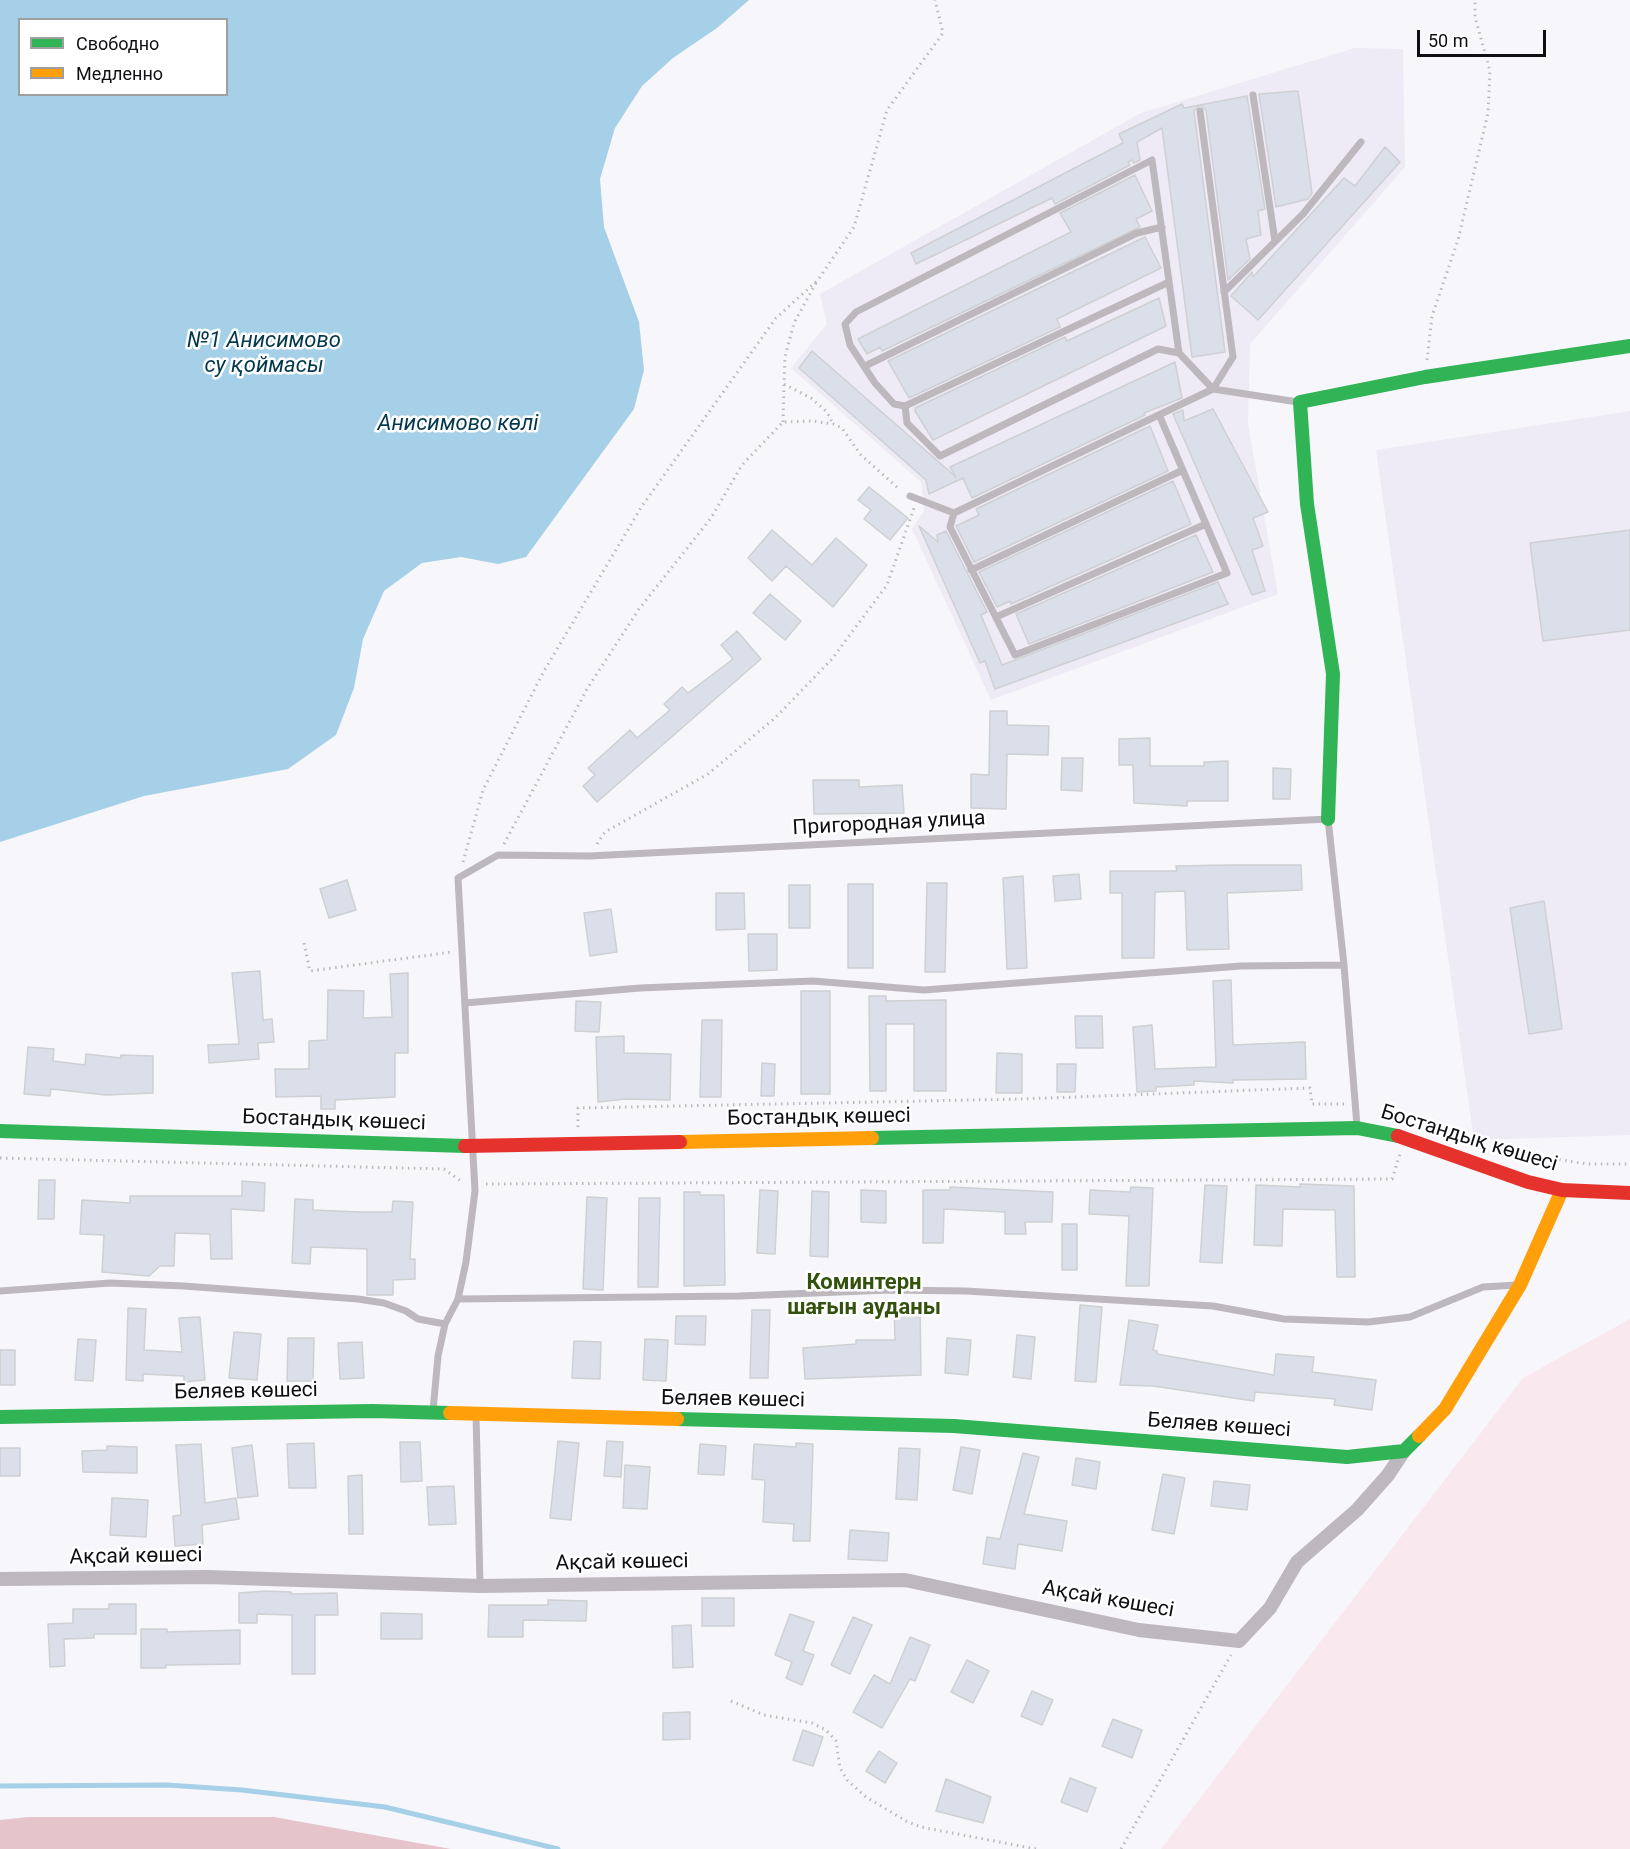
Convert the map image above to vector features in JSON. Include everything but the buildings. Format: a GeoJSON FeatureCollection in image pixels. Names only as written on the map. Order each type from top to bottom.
{"type":"FeatureCollection","features":[{"type":"Feature","properties":{"kind":"street"},"geometry":{"type":"LineString","coordinates":[[1328,819],[1333,674],[1307,504],[1300,402],[1425,377],[1630,346]]}},
{"type":"Feature","properties":{"kind":"street","name":"Бостандық көшесі"},"geometry":{"type":"LineString","coordinates":[[0,1131],[473,1146],[1357,1128],[1404,1138],[1528,1182],[1562,1190],[1630,1193]]}},
{"type":"Feature","properties":{"kind":"street"},"geometry":{"type":"LineString","coordinates":[[1239,1641],[1270,1608],[1297,1563],[1358,1510],[1404,1452],[1445,1409],[1520,1285],[1562,1190]]}},
{"type":"Feature","properties":{"kind":"street","name":"Беляев көшесі"},"geometry":{"type":"LineString","coordinates":[[0,1417],[372,1411],[954,1426],[1347,1457],[1404,1452]]}},
{"type":"Feature","properties":{"kind":"street","name":"Ақсай көшесі"},"geometry":{"type":"LineString","coordinates":[[0,1579],[207,1577],[480,1586],[904,1580],[1139,1630],[1239,1641]]}},
{"type":"Feature","properties":{"kind":"lane"},"geometry":{"type":"LineString","coordinates":[[1253,95],[1275,241]]}},
{"type":"Feature","properties":{"kind":"lane"},"geometry":{"type":"LineString","coordinates":[[910,496],[954,513],[1214,390],[1233,357],[1200,111]]}},
{"type":"Feature","properties":{"kind":"lane"},"geometry":{"type":"LineString","coordinates":[[1224,292],[1303,214],[1361,142]]}},
{"type":"Feature","properties":{"kind":"lane"},"geometry":{"type":"LineString","coordinates":[[1169,282],[905,406],[894,404],[875,383],[850,345],[845,324],[856,312],[1152,160],[1179,353],[1214,390],[1300,402]]}},
{"type":"Feature","properties":{"kind":"lane"},"geometry":{"type":"LineString","coordinates":[[865,366],[1137,233],[1162,227]]}},
{"type":"Feature","properties":{"kind":"lane"},"geometry":{"type":"LineString","coordinates":[[905,406],[907,423],[940,456],[1158,349],[1179,353]]}},
{"type":"Feature","properties":{"kind":"lane"},"geometry":{"type":"LineString","coordinates":[[954,513],[950,528],[1015,655],[1227,573],[1160,417]]}},
{"type":"Feature","properties":{"kind":"lane"},"geometry":{"type":"LineString","coordinates":[[971,570],[1182,470]]}},
{"type":"Feature","properties":{"kind":"lane"},"geometry":{"type":"LineString","coordinates":[[996,617],[1206,524]]}},
{"type":"Feature","properties":{"kind":"lane"},"geometry":{"type":"LineString","coordinates":[[1328,819],[1344,965],[1357,1128]]}},
{"type":"Feature","properties":{"kind":"lane","name":"Пригородная улица"},"geometry":{"type":"LineString","coordinates":[[498,855],[589,856],[1328,819]]}},
{"type":"Feature","properties":{"kind":"lane"},"geometry":{"type":"LineString","coordinates":[[433,1413],[438,1356],[445,1324],[458,1299],[466,1262],[475,1184],[458,878],[498,855]]}},
{"type":"Feature","properties":{"kind":"lane"},"geometry":{"type":"LineString","coordinates":[[465,1003],[640,988],[813,981],[924,990],[1241,966],[1344,965]]}},
{"type":"Feature","properties":{"kind":"lane"},"geometry":{"type":"LineString","coordinates":[[0,1291],[110,1283],[184,1286],[358,1299],[384,1303],[418,1318],[445,1324]]}},
{"type":"Feature","properties":{"kind":"lane"},"geometry":{"type":"LineString","coordinates":[[458,1299],[727,1297],[890,1290],[966,1291],[1213,1306],[1284,1319],[1368,1322],[1410,1317],[1483,1287],[1520,1285]]}},
{"type":"Feature","properties":{"kind":"lane"},"geometry":{"type":"LineString","coordinates":[[476,1414],[480,1586]]}},
{"type":"Feature","properties":{"kind":"path"},"geometry":{"type":"LineString","coordinates":[[498,855],[542,769],[606,659],[639,609],[711,518],[742,465],[783,422],[786,357],[794,323],[818,280],[854,227],[887,110],[943,33],[935,0]]}},
{"type":"Feature","properties":{"kind":"path"},"geometry":{"type":"LineString","coordinates":[[1425,377],[1432,316],[1458,240],[1488,113],[1490,71],[1475,17],[1475,0]]}},
{"type":"Feature","properties":{"kind":"path"},"geometry":{"type":"LineString","coordinates":[[458,878],[483,790],[544,670],[636,516],[776,318],[818,280]]}},
{"type":"Feature","properties":{"kind":"path"},"geometry":{"type":"LineString","coordinates":[[784,384],[811,398],[827,412],[833,424]]}},
{"type":"Feature","properties":{"kind":"path"},"geometry":{"type":"LineString","coordinates":[[589,856],[605,832],[708,774],[775,718],[832,659],[887,585],[914,510],[910,496],[891,483],[860,454],[842,428],[833,424],[783,422]]}},
{"type":"Feature","properties":{"kind":"path"},"geometry":{"type":"LineString","coordinates":[[304,943],[309,971],[462,951]]}},
{"type":"Feature","properties":{"kind":"path"},"geometry":{"type":"LineString","coordinates":[[578,1144],[579,1108],[1023,1099],[1310,1088],[1312,1104],[1355,1104]]}},
{"type":"Feature","properties":{"kind":"path"},"geometry":{"type":"LineString","coordinates":[[0,1158],[444,1169],[465,1184],[1392,1179],[1404,1138]]}},
{"type":"Feature","properties":{"kind":"path"},"geometry":{"type":"LineString","coordinates":[[1484,1147],[1587,1164],[1630,1164]]}},
{"type":"Feature","properties":{"kind":"path"},"geometry":{"type":"LineString","coordinates":[[1121,1849],[1239,1641]]}},
{"type":"Feature","properties":{"kind":"path"},"geometry":{"type":"LineString","coordinates":[[731,1701],[764,1715],[812,1723],[826,1730],[836,1741],[840,1768],[847,1780],[866,1797],[906,1821],[921,1827],[1036,1849]]}},
{"type":"Feature","properties":{"kind":"shaded area"},"geometry":{"type":"Polygon","coordinates":[[[1355,48],[1403,49],[1405,167],[1250,344],[1248,424],[1278,594],[991,700],[912,529],[924,511],[921,482],[791,368],[827,324],[820,294],[1141,113],[1355,48]]]}},
{"type":"Feature","properties":{"kind":"shaded area"},"geometry":{"type":"Polygon","coordinates":[[[1630,411],[1630,1135],[1474,1140],[1376,450],[1630,411]]]}},
{"type":"Feature","properties":{"kind":"shaded area"},"geometry":{"type":"Polygon","coordinates":[[[1630,1319],[1630,1849],[1161,1849],[1523,1378],[1630,1319]]]}},
{"type":"Feature","properties":{"kind":"shaded area"},"geometry":{"type":"Polygon","coordinates":[[[28,1817],[274,1817],[451,1849],[0,1849],[0,1820],[28,1817]]]}},
{"type":"Feature","properties":{"kind":"water","name":"№1 Анисимово су қоймасы"},"geometry":{"type":"Polygon","coordinates":[[[0,0],[749,0],[717,28],[673,58],[642,86],[615,128],[600,179],[604,227],[639,322],[644,370],[634,409],[526,557],[498,564],[461,557],[422,563],[384,591],[363,639],[354,688],[336,735],[288,769],[144,796],[0,842],[0,0]]]}},
{"type":"Feature","properties":{"kind":"waterway"},"geometry":{"type":"LineString","coordinates":[[0,1786],[167,1785],[242,1790],[385,1807],[558,1849]]}},
{"type":"Feature","properties":{"kind":"traffic: fast"},"geometry":{"type":"LineString","coordinates":[[1328,819],[1333,674],[1307,504],[1300,402],[1425,377],[1630,346]]}},
{"type":"Feature","properties":{"kind":"traffic: fast"},"geometry":{"type":"LineString","coordinates":[[872,1138],[1357,1128],[1398,1136]]}},
{"type":"Feature","properties":{"kind":"traffic: fast"},"geometry":{"type":"LineString","coordinates":[[0,1131],[465,1146]]}},
{"type":"Feature","properties":{"kind":"traffic: fast"},"geometry":{"type":"LineString","coordinates":[[0,1417],[372,1411],[450,1413]]}},
{"type":"Feature","properties":{"kind":"traffic: fast"},"geometry":{"type":"LineString","coordinates":[[677,1419],[954,1426],[1347,1457],[1404,1451],[1419,1436]]}},
{"type":"Feature","properties":{"kind":"traffic: slow"},"geometry":{"type":"LineString","coordinates":[[680,1142],[872,1138]]}},
{"type":"Feature","properties":{"kind":"traffic: slow"},"geometry":{"type":"LineString","coordinates":[[1419,1436],[1445,1409],[1520,1285],[1562,1190]]}},
{"type":"Feature","properties":{"kind":"traffic: slow"},"geometry":{"type":"LineString","coordinates":[[450,1413],[677,1419]]}},
{"type":"Feature","properties":{"kind":"traffic: jam"},"geometry":{"type":"LineString","coordinates":[[1398,1136],[1528,1182],[1562,1190],[1630,1193]]}},
{"type":"Feature","properties":{"kind":"traffic: jam"},"geometry":{"type":"LineString","coordinates":[[465,1146],[680,1142]]}},
{"type":"Feature","properties":{"kind":"district","name":"Коминтерн шағын ауданы"},"geometry":{"type":"Point","coordinates":[864,1296]}},
{"type":"Feature","properties":{"kind":"water label","name":"Анисимово көлі"},"geometry":{"type":"Point","coordinates":[458,424]}}]}
